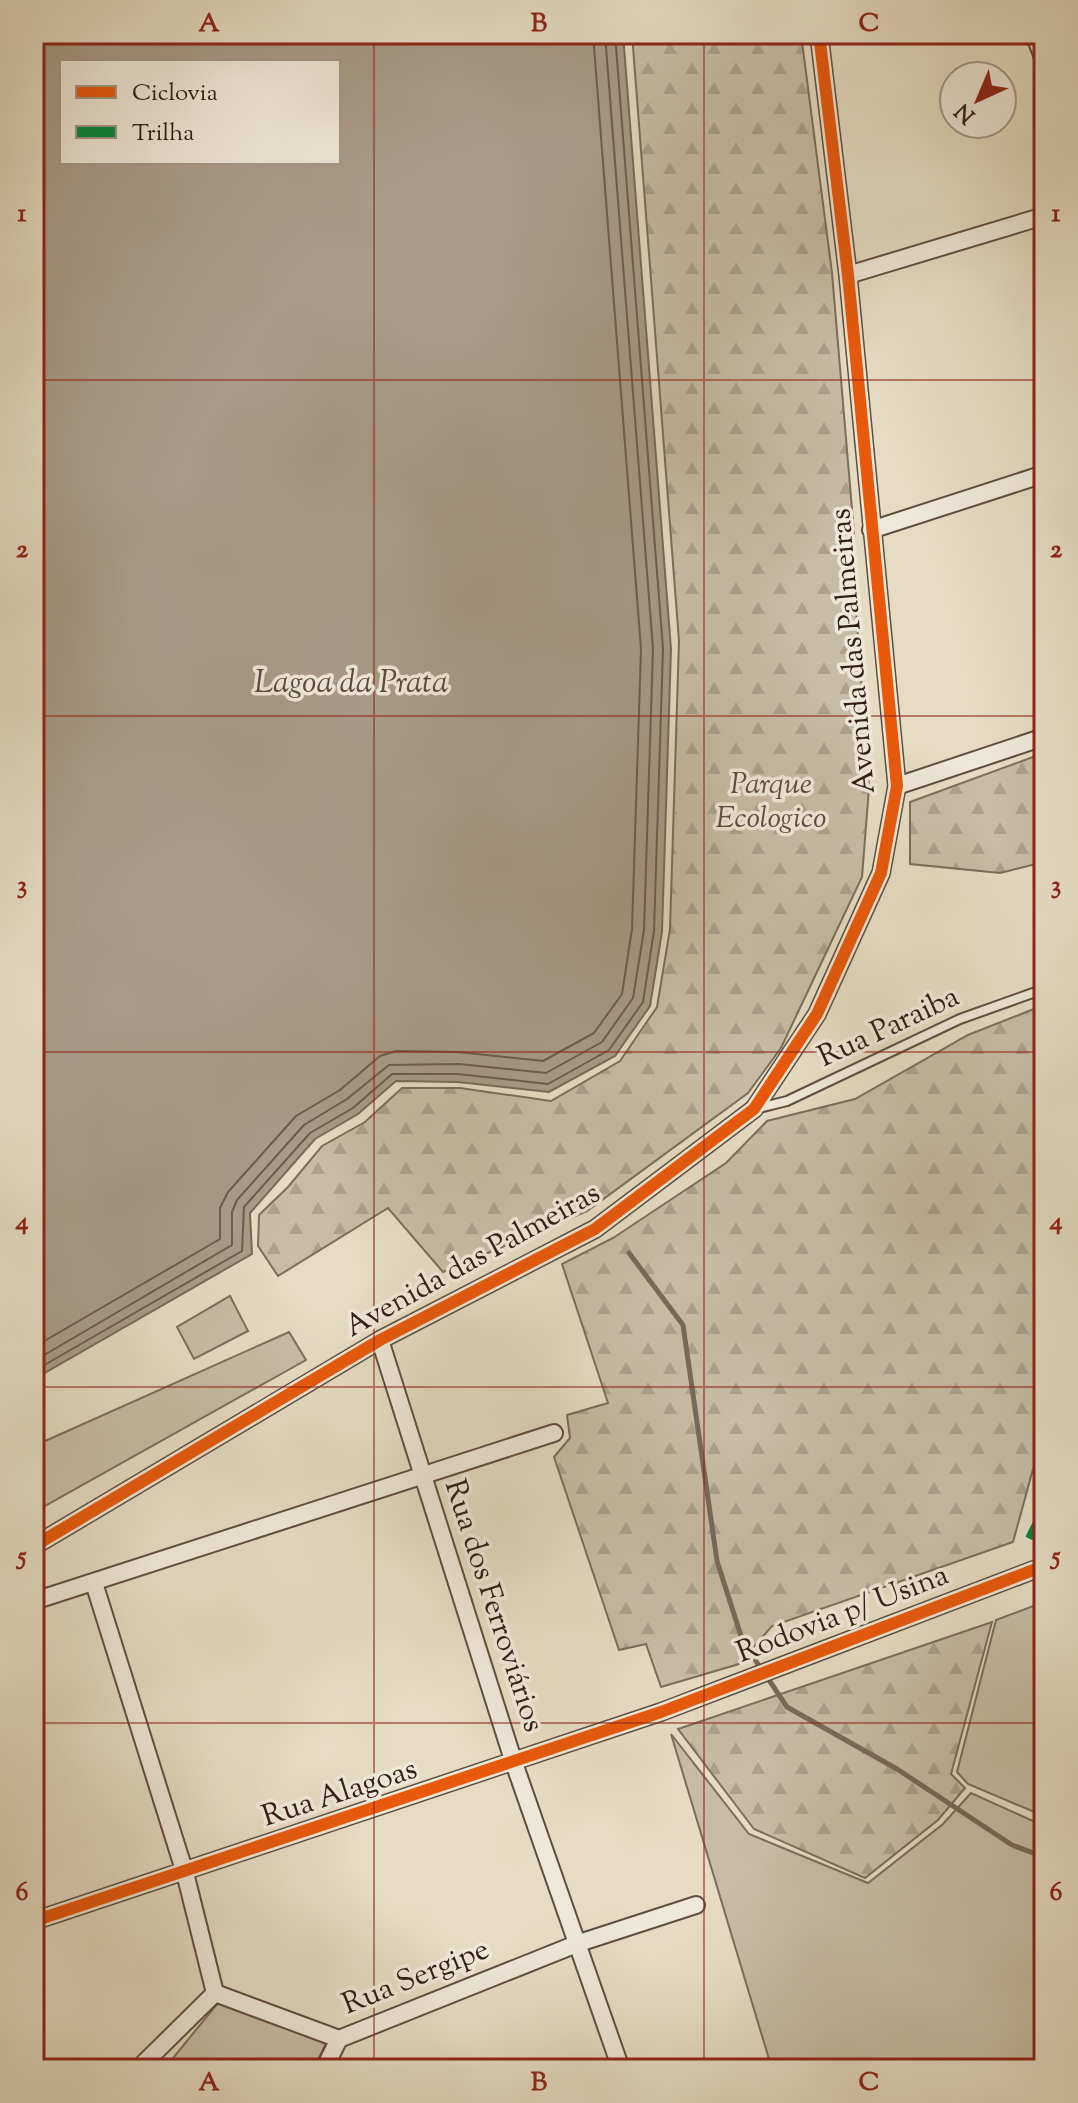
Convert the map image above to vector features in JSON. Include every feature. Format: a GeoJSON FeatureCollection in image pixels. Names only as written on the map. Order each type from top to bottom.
{"type":"FeatureCollection","features":[{"type":"Feature","properties":{"kind":"street","name":"Avenida das Palmeiras"},"geometry":{"type":"LineString","coordinates":[[34,1546],[380,1340],[595,1229],[754,1109],[817,1014],[881,873],[897,786],[848,275],[819,34]]}},
{"type":"Feature","properties":{"kind":"street"},"geometry":{"type":"LineString","coordinates":[[1034,34],[1044,60]]}},
{"type":"Feature","properties":{"kind":"street"},"geometry":{"type":"LineString","coordinates":[[848,275],[1044,216]]}},
{"type":"Feature","properties":{"kind":"street"},"geometry":{"type":"LineString","coordinates":[[871,530],[1044,474]]}},
{"type":"Feature","properties":{"kind":"street"},"geometry":{"type":"LineString","coordinates":[[897,786],[1044,737]]}},
{"type":"Feature","properties":{"kind":"street","name":"Rua dos Ferroviários"},"geometry":{"type":"LineString","coordinates":[[380,1340],[514,1763],[621,2069]]}},
{"type":"Feature","properties":{"kind":"street"},"geometry":{"type":"LineString","coordinates":[[34,1601],[554,1433]]}},
{"type":"Feature","properties":{"kind":"street","name":"Rodovia p/ Usina"},"geometry":{"type":"LineString","coordinates":[[661,1712],[1044,1566]]}},
{"type":"Feature","properties":{"kind":"street"},"geometry":{"type":"LineString","coordinates":[[94,1583],[185,1873],[215,1993],[138,2069]]}},
{"type":"Feature","properties":{"kind":"street","name":"Rua Alagoas"},"geometry":{"type":"LineString","coordinates":[[34,1921],[661,1712]]}},
{"type":"Feature","properties":{"kind":"street","name":"Rua Sergipe"},"geometry":{"type":"LineString","coordinates":[[215,1993],[339,2039],[579,1943],[696,1905]]}},
{"type":"Feature","properties":{"kind":"street"},"geometry":{"type":"LineString","coordinates":[[324,2069],[339,2039]]}},
{"type":"Feature","properties":{"kind":"lane","name":"Rua Paraiba"},"geometry":{"type":"LineString","coordinates":[[754,1109],[787,1101],[960,1019],[1044,989]]}},
{"type":"Feature","properties":{"kind":"green space","name":"Parque Ecologico"},"geometry":{"type":"Polygon","coordinates":[[[632,34],[801,34],[832,273],[854,533],[856,610],[869,788],[862,877],[781,1048],[748,1093],[587,1211],[443,1272],[388,1208],[278,1276],[258,1246],[259,1215],[288,1187],[322,1146],[365,1122],[402,1088],[460,1088],[551,1101],[620,1061],[657,1007],[670,929],[679,641],[632,34]]]}},
{"type":"Feature","properties":{"kind":"green space"},"geometry":{"type":"Polygon","coordinates":[[[1044,753],[1044,862],[1000,873],[910,864],[910,802],[1044,753]]]}},
{"type":"Feature","properties":{"kind":"green space"},"geometry":{"type":"Polygon","coordinates":[[[1044,1005],[1044,1429],[1013,1542],[772,1626],[739,1664],[661,1687],[646,1644],[619,1650],[554,1457],[570,1438],[567,1415],[608,1403],[562,1264],[613,1238],[726,1163],[767,1121],[855,1099],[968,1035],[1044,1005]]]}},
{"type":"Feature","properties":{"kind":"green space"},"geometry":{"type":"Polygon","coordinates":[[[230,1296],[248,1331],[194,1359],[177,1327],[230,1296]]]}},
{"type":"Feature","properties":{"kind":"green space"},"geometry":{"type":"Polygon","coordinates":[[[289,1332],[306,1360],[34,1512],[34,1446],[289,1332]]]}},
{"type":"Feature","properties":{"kind":"green space"},"geometry":{"type":"Polygon","coordinates":[[[1044,1602],[1044,1816],[968,1784],[957,1772],[996,1620],[1044,1602]]]}},
{"type":"Feature","properties":{"kind":"green space"},"geometry":{"type":"Polygon","coordinates":[[[992,1622],[951,1774],[965,1788],[938,1820],[865,1878],[754,1829],[678,1729],[992,1622]]]}},
{"type":"Feature","properties":{"kind":"green space"},"geometry":{"type":"Polygon","coordinates":[[[671,1734],[749,1834],[868,1883],[943,1824],[971,1793],[1044,1826],[1044,2069],[772,2069],[671,1734]]]}},
{"type":"Feature","properties":{"kind":"green space"},"geometry":{"type":"Polygon","coordinates":[[[218,2003],[326,2043],[314,2069],[164,2069],[218,2003]]]}},
{"type":"Feature","properties":{"kind":"water","name":"Lagoa da Prata"},"geometry":{"type":"Polygon","coordinates":[[[34,34],[623,34],[671,649],[662,932],[650,1006],[615,1056],[549,1092],[458,1082],[396,1081],[358,1114],[315,1139],[250,1213],[252,1254],[34,1379],[34,34]]]}},
{"type":"Feature","properties":{"kind":"waterway"},"geometry":{"type":"LineString","coordinates":[[629,1253],[683,1325],[717,1561],[742,1639],[761,1669]]}},
{"type":"Feature","properties":{"kind":"waterway"},"geometry":{"type":"LineString","coordinates":[[767,1677],[787,1707],[897,1769],[1012,1845],[1044,1857]]}},
{"type":"Feature","properties":{"kind":"waterway"},"geometry":{"type":"LineString","coordinates":[[1030,2069],[1044,2055]]}},
{"type":"Feature","properties":{"kind":"marked path"},"geometry":{"type":"LineString","coordinates":[[1030,1539],[1044,1510]]}},
{"type":"Feature","properties":{"kind":"cycle path"},"geometry":{"type":"LineString","coordinates":[[34,1546],[380,1340],[595,1229],[754,1109],[817,1014],[881,873],[897,786],[848,275],[819,34]]}},
{"type":"Feature","properties":{"kind":"cycle path"},"geometry":{"type":"LineString","coordinates":[[34,1921],[661,1712],[1044,1566]]}}]}
